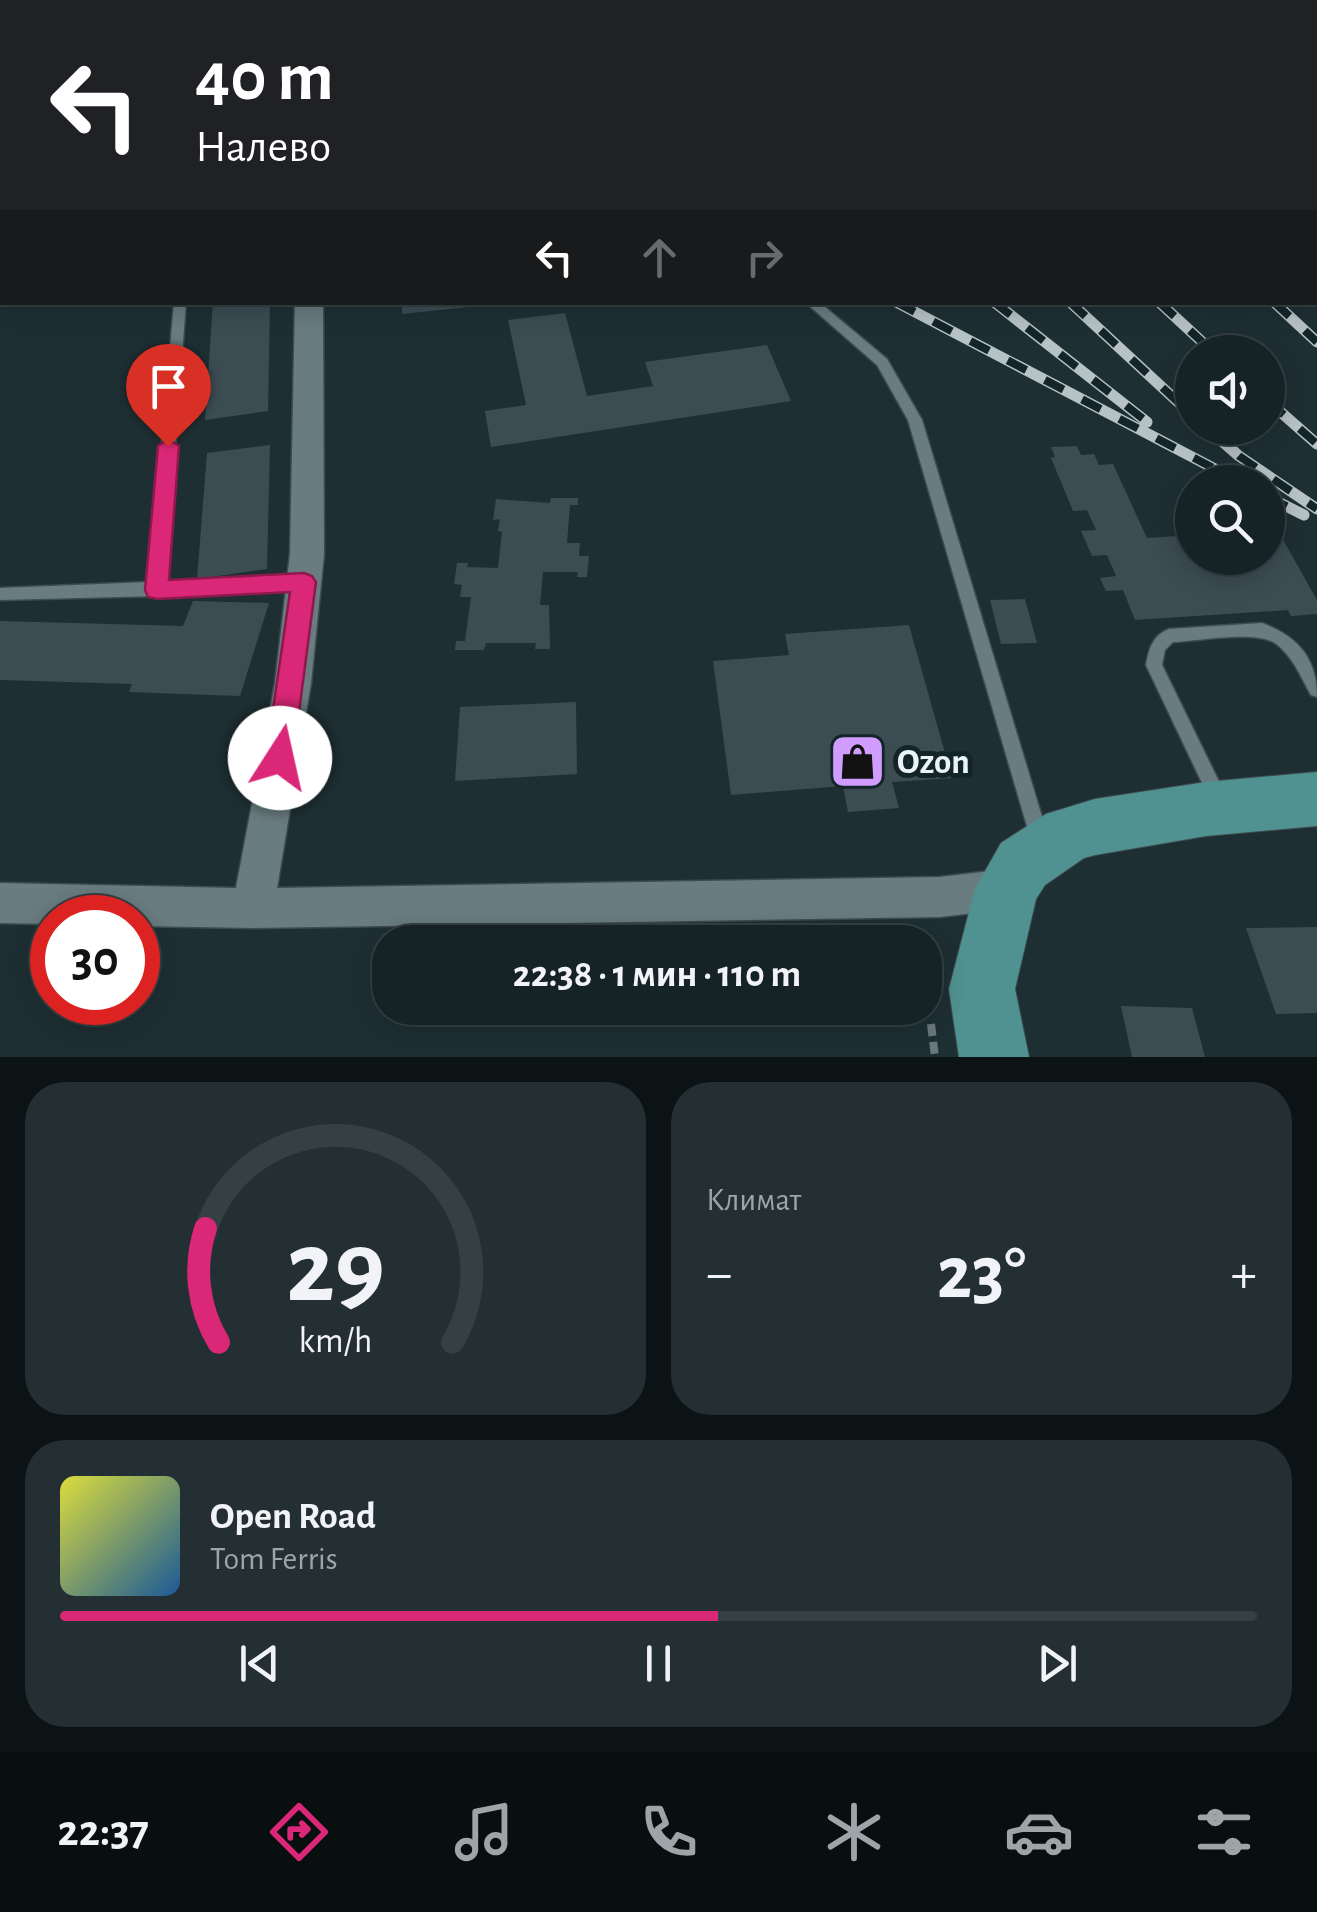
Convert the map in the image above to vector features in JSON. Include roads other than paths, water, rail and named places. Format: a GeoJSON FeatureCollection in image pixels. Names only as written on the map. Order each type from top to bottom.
{"type":"FeatureCollection","features":[{"type":"Feature","properties":{"kind":"main road"},"geometry":{"type":"LineString","coordinates":[[994,1057],[982,989],[1048,855],[1223,808],[1317,799]]}},
{"type":"Feature","properties":{"kind":"street"},"geometry":{"type":"LineString","coordinates":[[253,908],[293,683],[304,582],[309,305]]}},
{"type":"Feature","properties":{"kind":"street"},"geometry":{"type":"LineString","coordinates":[[0,902],[253,908],[940,897],[1048,855]]}},
{"type":"Feature","properties":{"kind":"lane"},"geometry":{"type":"LineString","coordinates":[[157,590],[180,305]]}},
{"type":"Feature","properties":{"kind":"lane"},"geometry":{"type":"LineString","coordinates":[[814,305],[882,362],[916,420],[1048,855]]}},
{"type":"Feature","properties":{"kind":"lane"},"geometry":{"type":"LineString","coordinates":[[0,594],[304,582]]}},
{"type":"Feature","properties":{"kind":"lane"},"geometry":{"type":"LineString","coordinates":[[1223,808],[1154,665],[1157,646],[1169,636],[1262,630],[1282,639],[1298,656],[1317,690]]}},
{"type":"Feature","properties":{"kind":"railway"},"geometry":{"type":"LineString","coordinates":[[902,305],[1208,465]]}},
{"type":"Feature","properties":{"kind":"railway"},"geometry":{"type":"LineString","coordinates":[[998,305],[1147,422]]}},
{"type":"Feature","properties":{"kind":"railway"},"geometry":{"type":"LineString","coordinates":[[1073,305],[1175,399]]}},
{"type":"Feature","properties":{"kind":"railway"},"geometry":{"type":"LineString","coordinates":[[1162,305],[1195,335]]}},
{"type":"Feature","properties":{"kind":"railway"},"geometry":{"type":"LineString","coordinates":[[1277,305],[1317,342]]}},
{"type":"Feature","properties":{"kind":"railway"},"geometry":{"type":"LineString","coordinates":[[1285,416],[1317,444]]}},
{"type":"Feature","properties":{"kind":"railway"},"geometry":{"type":"LineString","coordinates":[[1226,445],[1317,509]]}},
{"type":"Feature","properties":{"kind":"railway"},"geometry":{"type":"LineString","coordinates":[[1285,506],[1304,515]]}},
{"type":"Feature","properties":{"kind":"place","name":"Ozon"},"geometry":{"type":"Point","coordinates":[858,761]}}]}
